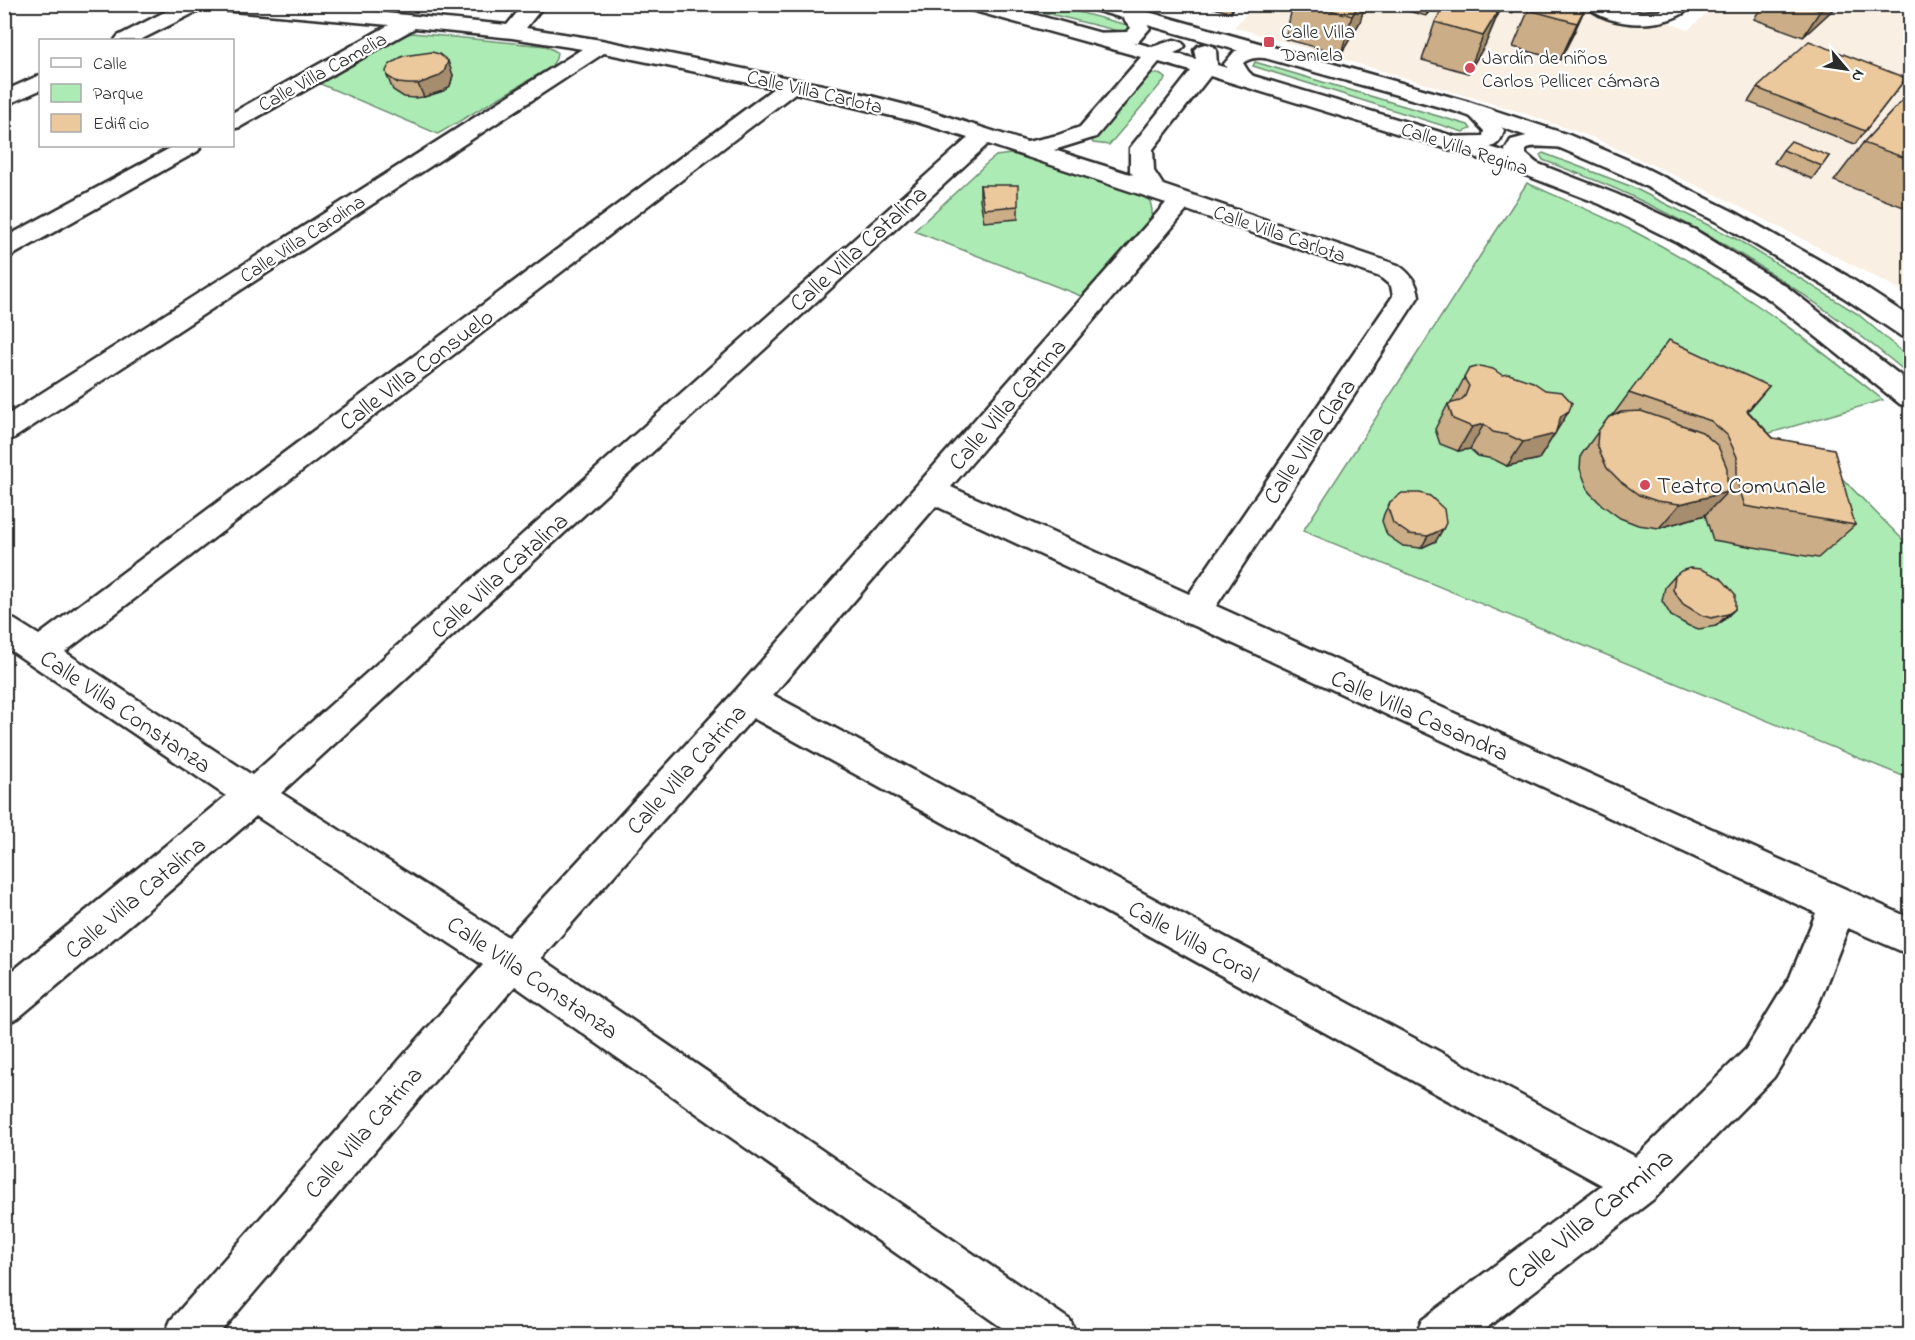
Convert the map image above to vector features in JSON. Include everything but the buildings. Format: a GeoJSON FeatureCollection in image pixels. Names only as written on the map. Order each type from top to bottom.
{"type":"FeatureCollection","features":[{"type":"Feature","properties":{"kind":"street"},"geometry":{"type":"LineString","coordinates":[[127,39],[197,4]]}},
{"type":"Feature","properties":{"kind":"street","name":"Calle Villa Carlota"},"geometry":{"type":"LineString","coordinates":[[221,4],[512,32],[601,46],[792,85],[925,117],[1077,164],[1389,271]]}},
{"type":"Feature","properties":{"kind":"street","name":"Calle Villa Regina"},"geometry":{"type":"LineString","coordinates":[[971,4],[1120,44],[1145,66],[1194,81],[1243,79],[1445,141],[1608,199],[1686,236],[1778,293],[1911,397]]}},
{"type":"Feature","properties":{"kind":"street","name":"Calle Villa Regina"},"geometry":{"type":"LineString","coordinates":[[1094,4],[1165,22],[1476,112],[1566,142],[1652,178],[1748,228],[1875,304],[1911,330]]}},
{"type":"Feature","properties":{"kind":"street"},"geometry":{"type":"LineString","coordinates":[[1596,4],[1620,14],[1654,18],[1681,8],[1701,19]]}},
{"type":"Feature","properties":{"kind":"street"},"geometry":{"type":"LineString","coordinates":[[468,27],[485,9],[485,17],[496,22],[513,21],[531,10]]}},
{"type":"Feature","properties":{"kind":"street"},"geometry":{"type":"LineString","coordinates":[[512,32],[531,10]]}},
{"type":"Feature","properties":{"kind":"street","name":"Calle Villa Camelia"},"geometry":{"type":"LineString","coordinates":[[234,121],[412,21]]}},
{"type":"Feature","properties":{"kind":"street"},"geometry":{"type":"LineString","coordinates":[[1103,173],[1125,162],[1141,148],[1194,81],[1207,53],[1201,43],[1189,33],[1165,22]]}},
{"type":"Feature","properties":{"kind":"street"},"geometry":{"type":"LineString","coordinates":[[1077,164],[1077,151],[1088,132],[1145,66],[1173,46],[1201,43],[1240,46],[1274,53]]}},
{"type":"Feature","properties":{"kind":"street","name":"Calle Villa Carolina"},"geometry":{"type":"LineString","coordinates":[[4,431],[601,46]]}},
{"type":"Feature","properties":{"kind":"street"},"geometry":{"type":"LineString","coordinates":[[1145,66],[1149,71],[1168,70],[1182,78],[1186,84],[1194,81]]}},
{"type":"Feature","properties":{"kind":"street"},"geometry":{"type":"LineString","coordinates":[[4,100],[39,82]]}},
{"type":"Feature","properties":{"kind":"street","name":"Calle Villa Consuelo"},"geometry":{"type":"LineString","coordinates":[[39,653],[792,85]]}},
{"type":"Feature","properties":{"kind":"street"},"geometry":{"type":"LineString","coordinates":[[1027,149],[1064,141],[1088,132]]}},
{"type":"Feature","properties":{"kind":"street","name":"Calle Villa Catalina"},"geometry":{"type":"LineString","coordinates":[[4,1004],[98,930],[255,796],[984,136]]}},
{"type":"Feature","properties":{"kind":"street"},"geometry":{"type":"LineString","coordinates":[[4,249],[188,147]]}},
{"type":"Feature","properties":{"kind":"street"},"geometry":{"type":"LineString","coordinates":[[1141,148],[1142,171],[1167,195]]}},
{"type":"Feature","properties":{"kind":"street","name":"Calle Villa Catrina"},"geometry":{"type":"LineString","coordinates":[[187,1335],[512,961],[749,699],[931,491],[1167,195]]}},
{"type":"Feature","properties":{"kind":"street","name":"Calle Villa Clara"},"geometry":{"type":"LineString","coordinates":[[1194,613],[1406,296],[1406,287],[1401,279],[1389,271]]}},
{"type":"Feature","properties":{"kind":"street"},"geometry":{"type":"LineString","coordinates":[[1875,304],[1911,321]]}},
{"type":"Feature","properties":{"kind":"street","name":"Calle Villa Casandra"},"geometry":{"type":"LineString","coordinates":[[931,491],[1194,613],[1911,937]]}},
{"type":"Feature","properties":{"kind":"street","name":"Calle Villa Constanza"},"geometry":{"type":"LineString","coordinates":[[4,629],[255,796],[512,961],[1054,1335]]}},
{"type":"Feature","properties":{"kind":"street","name":"Calle Villa Coral"},"geometry":{"type":"LineString","coordinates":[[749,699],[1640,1183]]}},
{"type":"Feature","properties":{"kind":"street","name":"Calle Villa Carmina"},"geometry":{"type":"LineString","coordinates":[[1438,1335],[1640,1183],[1760,1063],[1804,991],[1839,904]]}},
{"type":"Feature","properties":{"kind":"lane"},"geometry":{"type":"LineString","coordinates":[[1094,37],[1132,38],[1141,28],[1128,13]]}},
{"type":"Feature","properties":{"kind":"lane"},"geometry":{"type":"LineString","coordinates":[[1243,79],[1233,64],[1236,58],[1242,54],[1274,53]]}},
{"type":"Feature","properties":{"kind":"lane"},"geometry":{"type":"LineString","coordinates":[[1445,141],[1488,142],[1494,130],[1476,112]]}},
{"type":"Feature","properties":{"kind":"lane"},"geometry":{"type":"LineString","coordinates":[[1537,172],[1517,157],[1515,150],[1518,144],[1538,139],[1566,142]]}},
{"type":"Feature","properties":{"kind":"shaded area"},"geometry":{"type":"Polygon","coordinates":[[[1256,4],[1580,5],[1594,13],[1608,17],[1642,23],[1665,21],[1688,30],[1714,7],[1709,5],[1910,5],[1910,280],[1903,291],[1717,195],[1592,137],[1514,110],[1234,27],[1256,4]]]}},
{"type":"Feature","properties":{"kind":"green space"},"geometry":{"type":"Polygon","coordinates":[[[1014,5],[1052,5],[1131,26],[1122,32],[1014,5]]]}},
{"type":"Feature","properties":{"kind":"green space"},"geometry":{"type":"Polygon","coordinates":[[[412,33],[546,46],[557,52],[556,59],[551,67],[438,134],[318,83],[399,37],[412,33]]]}},
{"type":"Feature","properties":{"kind":"green space"},"geometry":{"type":"Polygon","coordinates":[[[1255,62],[1468,125],[1471,129],[1463,132],[1253,66],[1255,62]]]}},
{"type":"Feature","properties":{"kind":"green space"},"geometry":{"type":"Polygon","coordinates":[[[1149,73],[1159,74],[1166,78],[1109,145],[1093,143],[1092,141],[1149,73]]]}},
{"type":"Feature","properties":{"kind":"green space"},"geometry":{"type":"Polygon","coordinates":[[[1543,153],[1630,186],[1738,240],[1858,314],[1910,359],[1910,375],[1844,323],[1739,253],[1665,212],[1596,180],[1543,160],[1540,155],[1543,153]]]}},
{"type":"Feature","properties":{"kind":"green space"},"geometry":{"type":"Polygon","coordinates":[[[1011,154],[1025,156],[1140,195],[1150,201],[1152,220],[1081,296],[914,231],[996,156],[1011,154]]]}},
{"type":"Feature","properties":{"kind":"green space"},"geometry":{"type":"Polygon","coordinates":[[[1527,183],[1635,232],[1700,268],[1794,331],[1883,400],[1729,445],[1817,453],[1910,547],[1910,779],[1303,531],[1527,183]]]}},
{"type":"Feature","properties":{"kind":"place","name":"Calle Villa Daniela"},"geometry":{"type":"Point","coordinates":[1269,42]}},
{"type":"Feature","properties":{"kind":"place","name":"Jardín de niños Carlos Pellicer cámara"},"geometry":{"type":"Point","coordinates":[1470,68]}},
{"type":"Feature","properties":{"kind":"place","name":"Teatro Comunale"},"geometry":{"type":"Point","coordinates":[1645,485]}}]}
